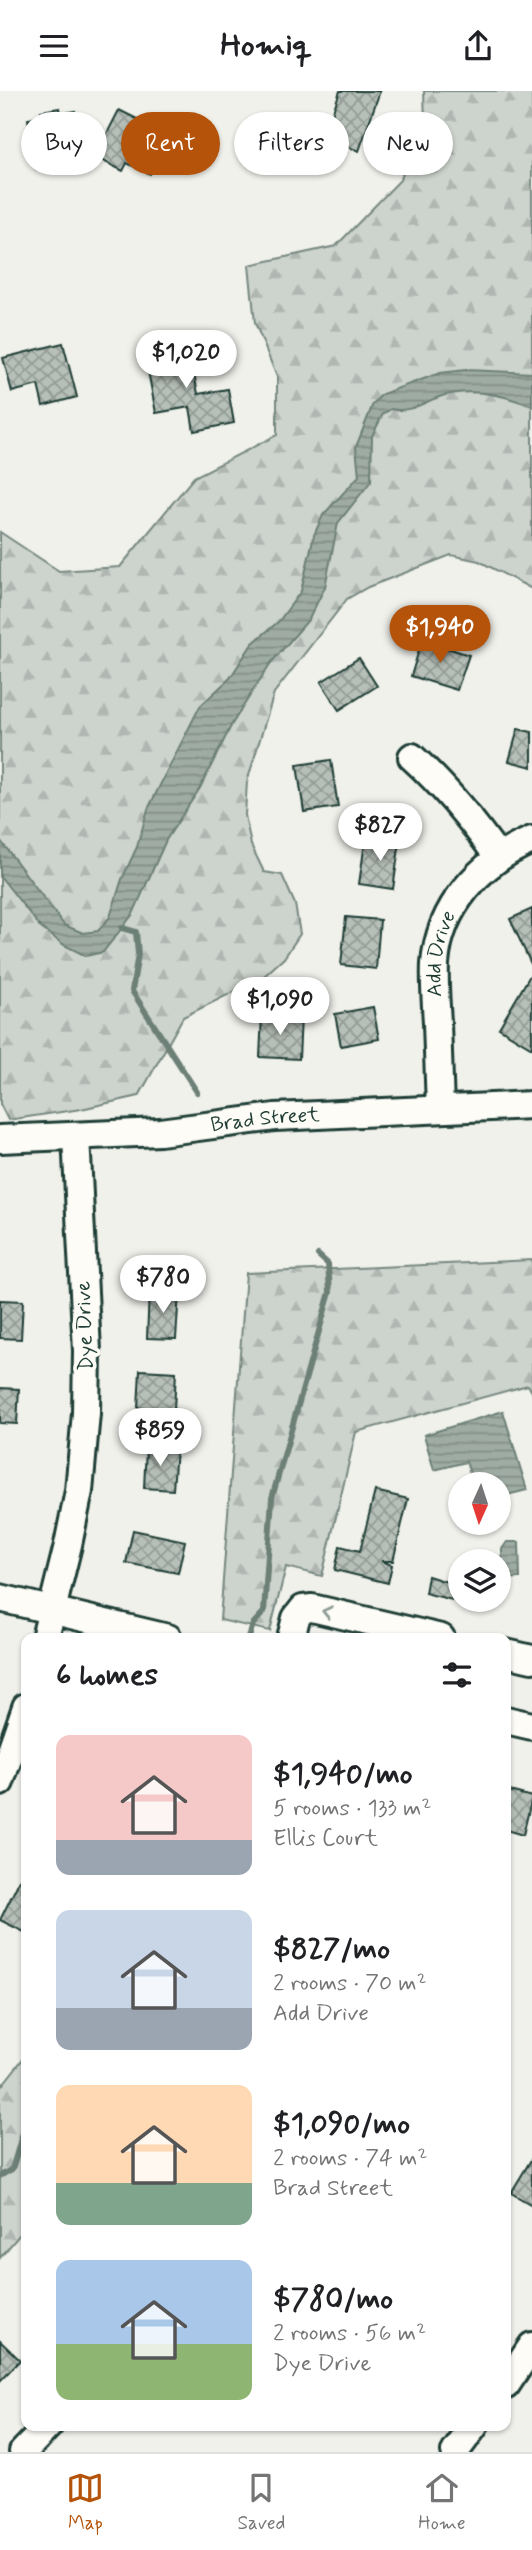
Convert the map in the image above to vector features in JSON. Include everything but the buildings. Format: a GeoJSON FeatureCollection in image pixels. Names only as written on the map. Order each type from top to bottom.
{"type":"FeatureCollection","features":[{"type":"Feature","properties":{"kind":"street"},"geometry":{"type":"LineString","coordinates":[[412,757],[442,785],[498,857]]}},
{"type":"Feature","properties":{"kind":"street","name":"Add Drive"},"geometry":{"type":"LineString","coordinates":[[440,1109],[435,964],[447,919],[460,895],[476,875],[498,857],[532,840]]}},
{"type":"Feature","properties":{"kind":"street","name":"Brad Street"},"geometry":{"type":"LineString","coordinates":[[0,1139],[160,1132],[275,1117],[532,1105]]}},
{"type":"Feature","properties":{"kind":"street","name":"Dye Drive"},"geometry":{"type":"LineString","coordinates":[[46,1633],[79,1491],[86,1413],[88,1351],[76,1136]]}},
{"type":"Feature","properties":{"kind":"street"},"geometry":{"type":"LineString","coordinates":[[0,1598],[147,1633]]}},
{"type":"Feature","properties":{"kind":"street"},"geometry":{"type":"LineString","coordinates":[[292,1633],[296,1618],[303,1609],[312,1608],[420,1633]]}},
{"type":"Feature","properties":{"kind":"street"},"geometry":{"type":"LineString","coordinates":[[511,1654],[532,1659]]}},
{"type":"Feature","properties":{"kind":"street"},"geometry":{"type":"LineString","coordinates":[[0,1782],[21,1721]]}},
{"type":"Feature","properties":{"kind":"street"},"geometry":{"type":"LineString","coordinates":[[511,2378],[532,2346]]}},
{"type":"Feature","properties":{"kind":"street"},"geometry":{"type":"LineString","coordinates":[[23,2452],[43,2431]]}},
{"type":"Feature","properties":{"kind":"street"},"geometry":{"type":"LineString","coordinates":[[455,2452],[471,2431]]}},
{"type":"Feature","properties":{"kind":"green space"},"geometry":{"type":"Polygon","coordinates":[[[424,91],[532,91],[532,589],[479,561],[451,555],[368,587],[347,599],[274,693],[247,782],[245,815],[251,845],[264,872],[282,875],[295,904],[300,934],[284,958],[262,978],[183,1017],[139,1096],[81,1109],[8,1120],[0,1104],[0,532],[59,571],[120,567],[194,477],[277,435],[277,377],[255,323],[249,265],[336,246],[402,175],[453,175],[453,112],[425,112],[424,91]]]}},
{"type":"Feature","properties":{"kind":"green space"},"geometry":{"type":"Polygon","coordinates":[[[532,1260],[532,1392],[528,1385],[356,1432],[322,1576],[286,1567],[270,1631],[220,1620],[246,1273],[532,1260]]]}},
{"type":"Feature","properties":{"kind":"green space"},"geometry":{"type":"Polygon","coordinates":[[[21,2061],[21,2233],[0,2258],[0,2088],[21,2061]]]}},
{"type":"Feature","properties":{"kind":"shaded area"},"geometry":{"type":"Polygon","coordinates":[[[466,370],[532,373],[532,406],[498,395],[474,392],[451,394],[410,409],[391,409],[383,414],[372,436],[371,481],[338,523],[325,587],[309,619],[270,664],[232,724],[200,788],[166,840],[133,914],[103,952],[86,956],[64,945],[41,928],[0,876],[0,840],[64,925],[83,933],[98,931],[110,917],[122,879],[137,847],[148,809],[200,706],[230,678],[252,644],[279,621],[301,591],[314,535],[323,515],[359,476],[356,447],[373,404],[382,394],[440,373],[466,370]]]}},
{"type":"Feature","properties":{"kind":"shaded area"},"geometry":{"type":"Polygon","coordinates":[[[503,1411],[527,1490],[511,1494],[511,1472],[470,1472],[466,1462],[434,1470],[424,1435],[503,1411]]]}},
{"type":"Feature","properties":{"kind":"shaded area"},"geometry":{"type":"Polygon","coordinates":[[[507,1542],[519,1542],[520,1578],[511,1578],[511,1549],[502,1549],[507,1542]]]}},
{"type":"Feature","properties":{"kind":"waterway"},"geometry":{"type":"LineString","coordinates":[[122,928],[136,932],[138,954],[132,991],[197,1092]]}},
{"type":"Feature","properties":{"kind":"waterway"},"geometry":{"type":"LineString","coordinates":[[250,1633],[253,1624],[264,1612],[272,1498],[330,1292],[328,1264],[318,1255]]}},
{"type":"Feature","properties":{"kind":"waterway"},"geometry":{"type":"LineString","coordinates":[[0,2176],[12,2169],[21,2139]]}}]}
